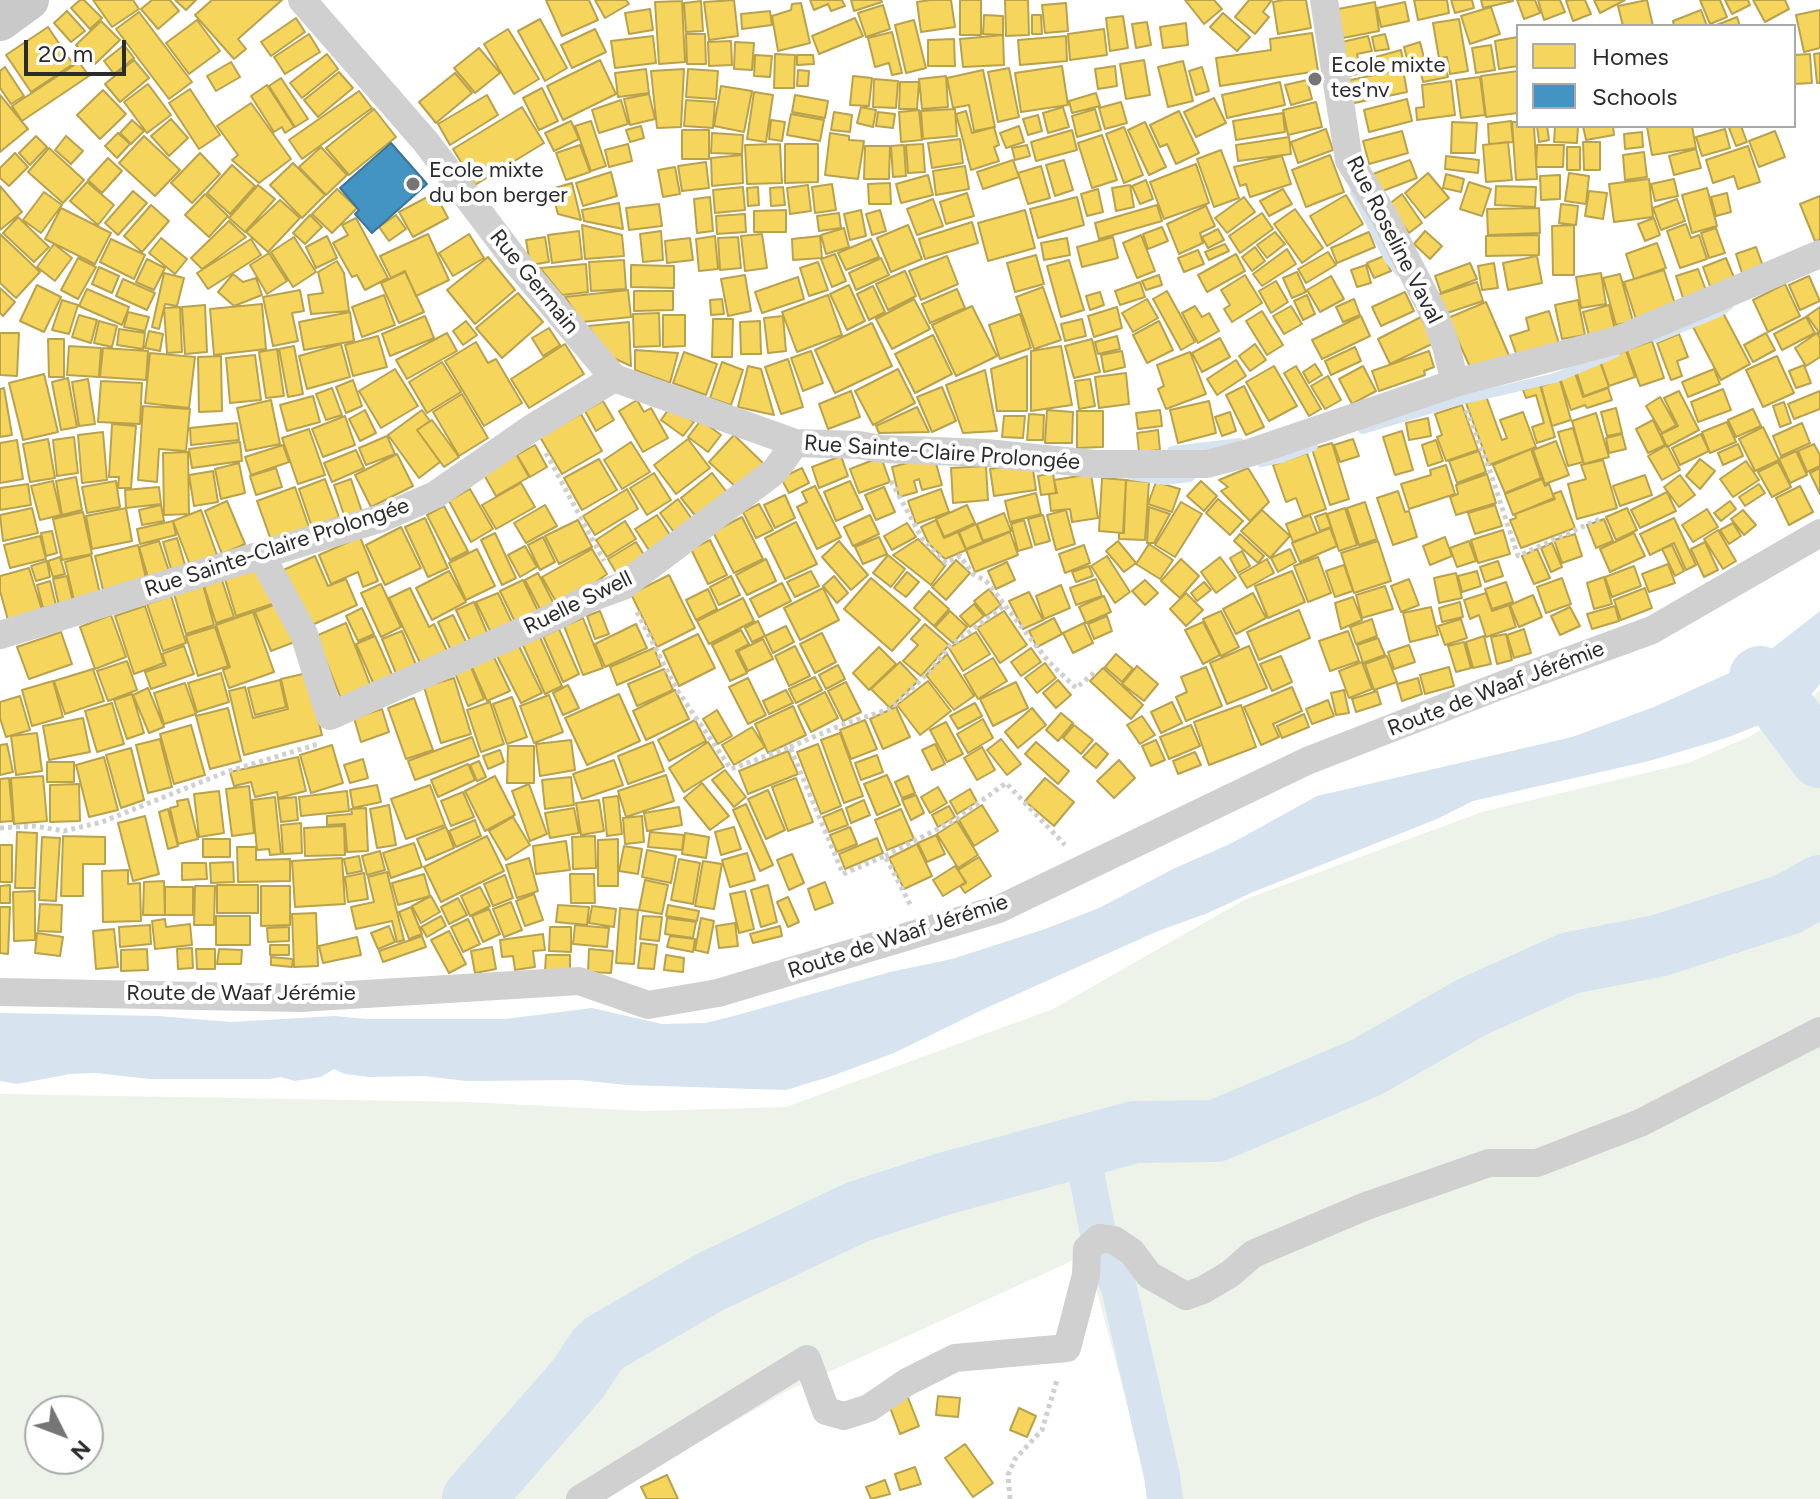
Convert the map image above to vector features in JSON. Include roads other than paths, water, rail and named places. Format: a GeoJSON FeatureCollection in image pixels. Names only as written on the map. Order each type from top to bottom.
{"type":"FeatureCollection","features":[{"type":"Feature","properties":{"kind":"street"},"geometry":{"type":"LineString","coordinates":[[0,21],[29,0]]}},
{"type":"Feature","properties":{"kind":"street","name":"Rue Germain"},"geometry":{"type":"LineString","coordinates":[[302,0],[426,142],[518,264],[614,378]]}},
{"type":"Feature","properties":{"kind":"street","name":"Rue Roseline Vaval"},"geometry":{"type":"LineString","coordinates":[[1324,0],[1349,160],[1384,216],[1436,318],[1455,383]]}},
{"type":"Feature","properties":{"kind":"street","name":"Rue Sainte-Claire Prolongée"},"geometry":{"type":"LineString","coordinates":[[0,635],[382,518],[435,495],[532,428],[614,378],[795,443],[986,453],[1095,464],[1207,464],[1249,453],[1455,383],[1618,340],[1820,254]]}},
{"type":"Feature","properties":{"kind":"street","name":"Ruelle Swell"},"geometry":{"type":"LineString","coordinates":[[262,557],[304,634],[330,716],[554,617],[590,598],[623,586],[775,471],[795,443]]}},
{"type":"Feature","properties":{"kind":"street","name":"Route de Waaf Jérémie"},"geometry":{"type":"LineString","coordinates":[[0,992],[300,998],[579,981],[648,1005],[718,993],[999,909],[1307,761],[1652,630],[1820,533]]}},
{"type":"Feature","properties":{"kind":"street"},"geometry":{"type":"LineString","coordinates":[[580,1499],[807,1359],[826,1411],[844,1416],[869,1408],[907,1382],[955,1358],[1067,1348],[1086,1275],[1087,1249],[1099,1238],[1114,1240],[1132,1252],[1149,1275],[1186,1296],[1230,1274],[1253,1254],[1366,1206],[1489,1163],[1537,1163],[1640,1123],[1820,1031]]}},
{"type":"Feature","properties":{"kind":"waterway"},"geometry":{"type":"LineString","coordinates":[[1355,192],[1389,259],[1400,272]]}},
{"type":"Feature","properties":{"kind":"waterway"},"geometry":{"type":"LineString","coordinates":[[1656,338],[1729,305]]}},
{"type":"Feature","properties":{"kind":"waterway"},"geometry":{"type":"LineString","coordinates":[[1363,429],[1456,401],[1555,378],[1615,353]]}},
{"type":"Feature","properties":{"kind":"waterway"},"geometry":{"type":"LineString","coordinates":[[1172,451],[1240,443]]}},
{"type":"Feature","properties":{"kind":"waterway"},"geometry":{"type":"LineString","coordinates":[[1261,462],[1313,446]]}},
{"type":"Feature","properties":{"kind":"waterway"},"geometry":{"type":"LineString","coordinates":[[1131,475],[1165,480],[1190,477]]}},
{"type":"Feature","properties":{"kind":"waterway"},"geometry":{"type":"LineString","coordinates":[[1760,677],[1820,757]]}},
{"type":"Feature","properties":{"kind":"waterway"},"geometry":{"type":"LineString","coordinates":[[473,1499],[578,1379],[606,1342],[710,1282],[857,1212],[943,1184],[1135,1132],[1216,1131],[1367,1067],[1472,1007],[1570,963],[1658,946],[1788,904],[1820,886]]}},
{"type":"Feature","properties":{"kind":"waterway"},"geometry":{"type":"LineString","coordinates":[[1081,1147],[1099,1238],[1119,1288],[1165,1499]]}},
{"type":"Feature","properties":{"kind":"place","name":"Ecole mixte tes'nv"},"geometry":{"type":"Point","coordinates":[1315,79]}},
{"type":"Feature","properties":{"kind":"place","name":"Ecole mixte du bon berger"},"geometry":{"type":"Point","coordinates":[413,184]}}]}
